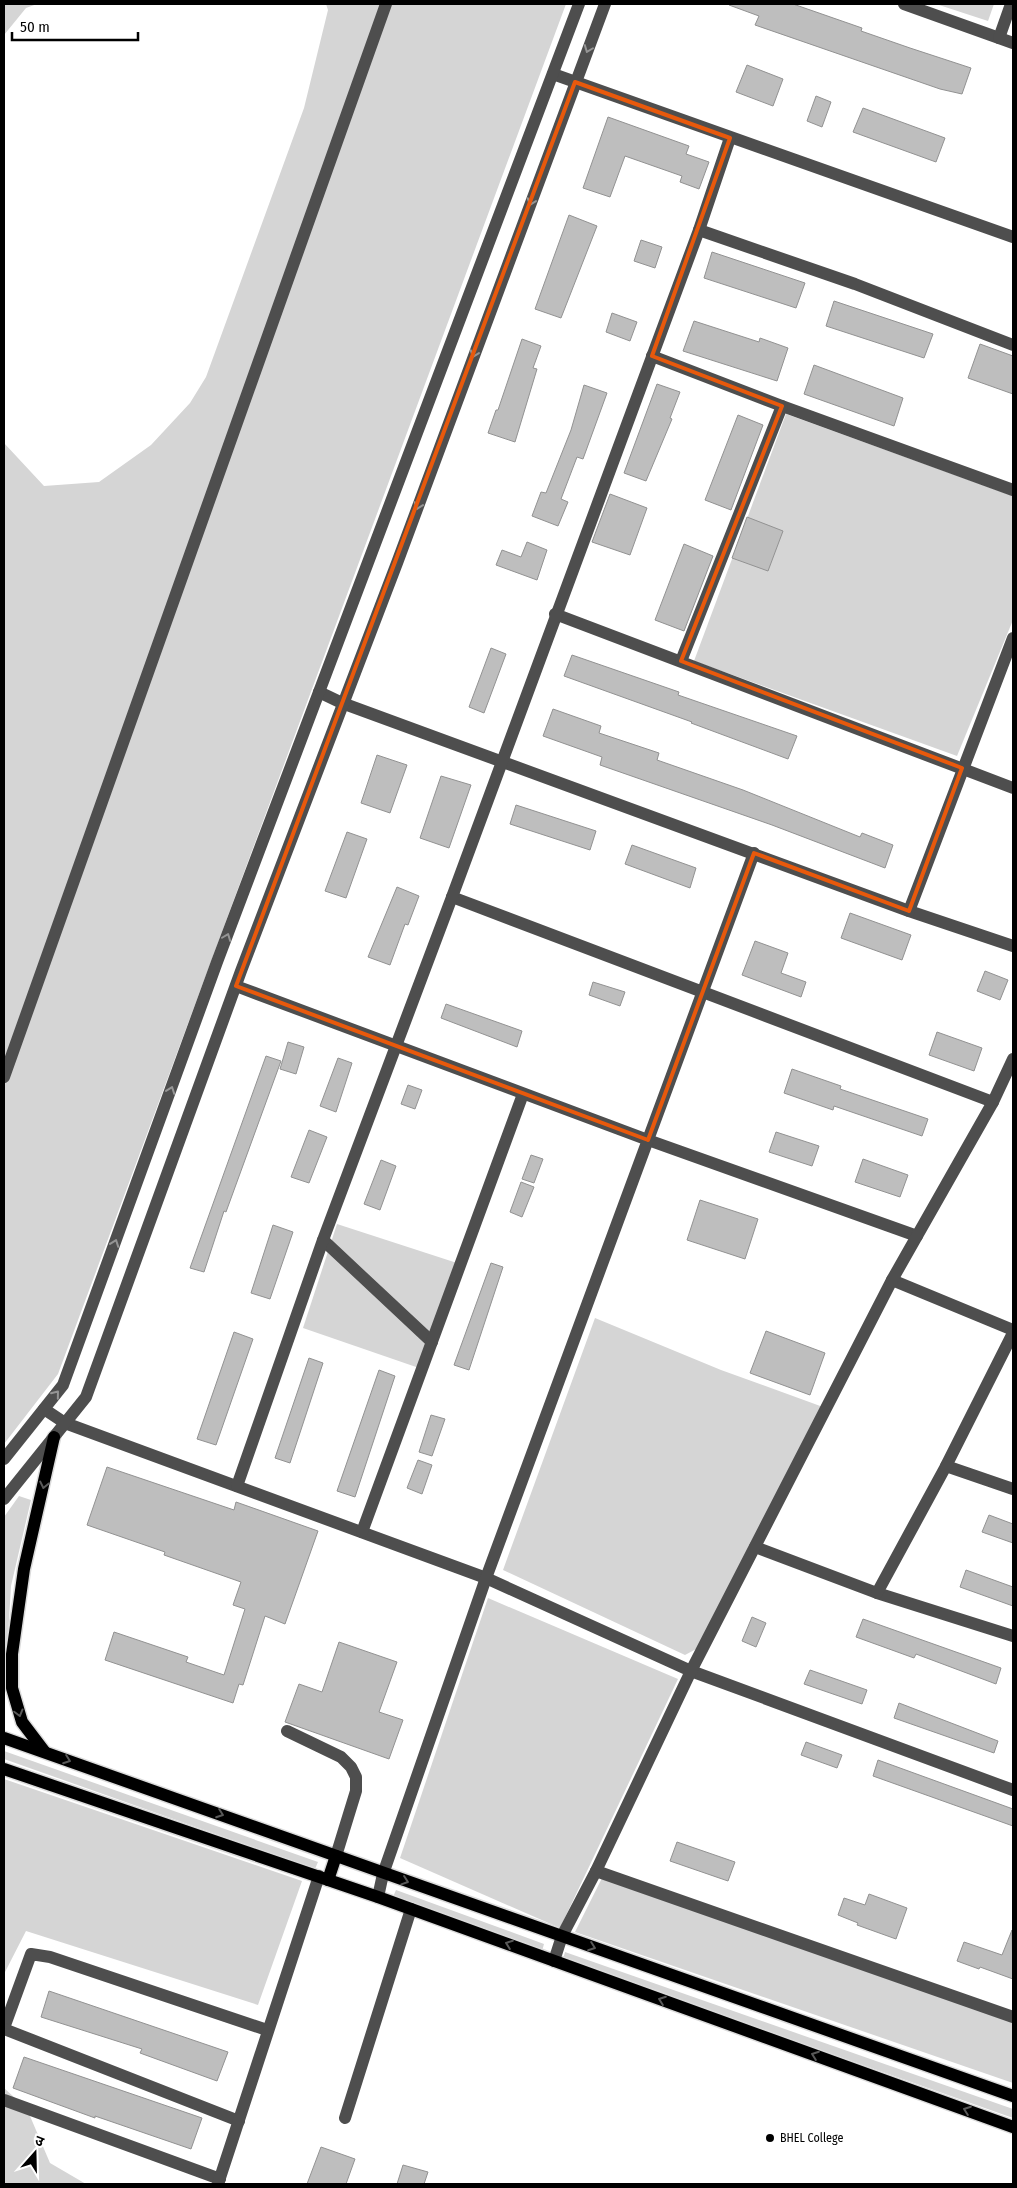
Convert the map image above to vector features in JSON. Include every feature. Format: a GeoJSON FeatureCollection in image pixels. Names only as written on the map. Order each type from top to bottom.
{"type":"FeatureCollection","features":[{"type":"Feature","properties":{"kind":"main road"},"geometry":{"type":"LineString","coordinates":[[44,1752],[22,1722],[12,1688],[12,1654],[24,1569],[54,1437]]}},
{"type":"Feature","properties":{"kind":"main road"},"geometry":{"type":"LineString","coordinates":[[4,1738],[1013,2096]]}},
{"type":"Feature","properties":{"kind":"main road"},"geometry":{"type":"LineString","coordinates":[[4,1768],[378,1897],[1013,2127]]}},
{"type":"Feature","properties":{"kind":"main road"},"geometry":{"type":"LineString","coordinates":[[324,1878],[336,1856]]}},
{"type":"Feature","properties":{"kind":"street"},"geometry":{"type":"LineString","coordinates":[[4,1077],[386,4]]}},
{"type":"Feature","properties":{"kind":"street"},"geometry":{"type":"LineString","coordinates":[[4,1459],[63,1385],[217,962],[579,4]]}},
{"type":"Feature","properties":{"kind":"street"},"geometry":{"type":"LineString","coordinates":[[4,1499],[86,1397],[236,986],[400,554],[605,4]]}},
{"type":"Feature","properties":{"kind":"street"},"geometry":{"type":"LineString","coordinates":[[904,4],[1013,43]]}},
{"type":"Feature","properties":{"kind":"street"},"geometry":{"type":"LineString","coordinates":[[999,38],[1011,4]]}},
{"type":"Feature","properties":{"kind":"street"},"geometry":{"type":"LineString","coordinates":[[553,74],[1013,237]]}},
{"type":"Feature","properties":{"kind":"street"},"geometry":{"type":"LineString","coordinates":[[237,1486],[323,1240],[699,230],[730,138]]}},
{"type":"Feature","properties":{"kind":"street"},"geometry":{"type":"LineString","coordinates":[[699,230],[855,284],[1013,345]]}},
{"type":"Feature","properties":{"kind":"street"},"geometry":{"type":"LineString","coordinates":[[652,356],[782,406],[1013,490]]}},
{"type":"Feature","properties":{"kind":"street"},"geometry":{"type":"LineString","coordinates":[[681,661],[782,406]]}},
{"type":"Feature","properties":{"kind":"street"},"geometry":{"type":"LineString","coordinates":[[555,614],[1013,788]]}},
{"type":"Feature","properties":{"kind":"street"},"geometry":{"type":"LineString","coordinates":[[909,911],[1013,638]]}},
{"type":"Feature","properties":{"kind":"street"},"geometry":{"type":"LineString","coordinates":[[320,692],[342,703],[909,911],[1013,946]]}},
{"type":"Feature","properties":{"kind":"street"},"geometry":{"type":"LineString","coordinates":[[378,1897],[383,1874],[486,1578],[754,853]]}},
{"type":"Feature","properties":{"kind":"street"},"geometry":{"type":"LineString","coordinates":[[452,897],[993,1102]]}},
{"type":"Feature","properties":{"kind":"street"},"geometry":{"type":"LineString","coordinates":[[236,986],[648,1140],[917,1236]]}},
{"type":"Feature","properties":{"kind":"street"},"geometry":{"type":"LineString","coordinates":[[554,1961],[562,1936],[596,1871],[691,1672],[892,1280],[993,1102],[1013,1058]]}},
{"type":"Feature","properties":{"kind":"street"},"geometry":{"type":"LineString","coordinates":[[362,1532],[523,1094]]}},
{"type":"Feature","properties":{"kind":"street"},"geometry":{"type":"LineString","coordinates":[[323,1240],[432,1342]]}},
{"type":"Feature","properties":{"kind":"street"},"geometry":{"type":"LineString","coordinates":[[877,1593],[946,1466],[1013,1332],[892,1280]]}},
{"type":"Feature","properties":{"kind":"street"},"geometry":{"type":"LineString","coordinates":[[44,1409],[65,1423],[486,1578],[691,1672],[1013,1790]]}},
{"type":"Feature","properties":{"kind":"street"},"geometry":{"type":"LineString","coordinates":[[946,1466],[1013,1489]]}},
{"type":"Feature","properties":{"kind":"street"},"geometry":{"type":"LineString","coordinates":[[755,1547],[877,1593],[1013,1636]]}},
{"type":"Feature","properties":{"kind":"street"},"geometry":{"type":"LineString","coordinates":[[287,1731],[341,1757],[356,1777],[356,1792],[336,1856]]}},
{"type":"Feature","properties":{"kind":"street"},"geometry":{"type":"LineString","coordinates":[[596,1871],[1013,2017]]}},
{"type":"Feature","properties":{"kind":"street"},"geometry":{"type":"LineString","coordinates":[[4,2100],[219,2182],[267,2030],[324,1878]]}},
{"type":"Feature","properties":{"kind":"street"},"geometry":{"type":"LineString","coordinates":[[345,2118],[411,1909]]}},
{"type":"Feature","properties":{"kind":"street"},"geometry":{"type":"LineString","coordinates":[[239,2121],[4,2028],[31,1954],[50,1957],[267,2030]]}},
{"type":"Feature","properties":{"kind":"highlighted area"},"geometry":{"type":"Polygon","coordinates":[[[575,82],[730,138],[652,356],[782,406],[681,661],[962,768],[909,911],[754,853],[648,1140],[236,986],[575,82]]]}},
{"type":"Feature","properties":{"kind":"shaded area"},"geometry":{"type":"Polygon","coordinates":[[[4,4],[37,4],[26,8],[4,35],[4,4]]]}},
{"type":"Feature","properties":{"kind":"shaded area"},"geometry":{"type":"Polygon","coordinates":[[[326,4],[566,4],[58,1374],[4,1444],[4,443],[44,486],[99,482],[151,445],[190,403],[206,377],[304,108],[328,10],[326,4]]]}},
{"type":"Feature","properties":{"kind":"shaded area"},"geometry":{"type":"Polygon","coordinates":[[[936,4],[994,4],[988,21],[936,4]]]}},
{"type":"Feature","properties":{"kind":"shaded area"},"geometry":{"type":"Polygon","coordinates":[[[786,414],[1013,496],[1013,620],[957,756],[694,661],[786,414]]]}},
{"type":"Feature","properties":{"kind":"shaded area"},"geometry":{"type":"Polygon","coordinates":[[[337,1224],[457,1263],[419,1368],[303,1328],[337,1224]]]}},
{"type":"Feature","properties":{"kind":"shaded area"},"geometry":{"type":"Polygon","coordinates":[[[595,1318],[721,1370],[823,1407],[700,1647],[685,1655],[503,1570],[595,1318]]]}},
{"type":"Feature","properties":{"kind":"shaded area"},"geometry":{"type":"Polygon","coordinates":[[[19,1496],[31,1500],[11,1586],[4,1705],[4,1517],[19,1496]]]}},
{"type":"Feature","properties":{"kind":"shaded area"},"geometry":{"type":"Polygon","coordinates":[[[488,1598],[678,1679],[560,1928],[400,1858],[488,1598]]]}},
{"type":"Feature","properties":{"kind":"shaded area"},"geometry":{"type":"Polygon","coordinates":[[[4,1751],[318,1862],[315,1869],[4,1759],[4,1751]]]}},
{"type":"Feature","properties":{"kind":"shaded area"},"geometry":{"type":"Polygon","coordinates":[[[4,1779],[302,1881],[258,2005],[26,1931],[4,1974],[4,1779]]]}},
{"type":"Feature","properties":{"kind":"shaded area"},"geometry":{"type":"Polygon","coordinates":[[[603,1876],[1013,2019],[1013,2083],[575,1932],[603,1876]]]}},
{"type":"Feature","properties":{"kind":"shaded area"},"geometry":{"type":"Polygon","coordinates":[[[396,1890],[544,1944],[542,1951],[393,1897],[396,1890]]]}},
{"type":"Feature","properties":{"kind":"shaded area"},"geometry":{"type":"Polygon","coordinates":[[[565,1952],[1013,2109],[1013,2118],[563,1959],[565,1952]]]}},
{"type":"Feature","properties":{"kind":"shaded area"},"geometry":{"type":"Polygon","coordinates":[[[4,2088],[27,2109],[50,2163],[86,2184],[4,2184],[4,2088]]]}},
{"type":"Feature","properties":{"kind":"building"},"geometry":{"type":"Polygon","coordinates":[[[729,4],[793,4],[862,28],[861,31],[971,68],[962,94],[940,89],[755,25],[759,16],[729,4]]]}},
{"type":"Feature","properties":{"kind":"building"},"geometry":{"type":"Polygon","coordinates":[[[747,65],[783,79],[773,106],[736,92],[747,65]]]}},
{"type":"Feature","properties":{"kind":"building"},"geometry":{"type":"Polygon","coordinates":[[[816,96],[831,102],[822,127],[807,121],[816,96]]]}},
{"type":"Feature","properties":{"kind":"building"},"geometry":{"type":"Polygon","coordinates":[[[863,108],[945,138],[936,162],[853,132],[863,108]]]}},
{"type":"Feature","properties":{"kind":"building"},"geometry":{"type":"Polygon","coordinates":[[[608,117],[689,146],[686,154],[709,162],[699,189],[680,182],[682,176],[625,156],[610,197],[583,188],[608,117]]]}},
{"type":"Feature","properties":{"kind":"building"},"geometry":{"type":"Polygon","coordinates":[[[569,215],[597,226],[561,318],[535,309],[569,215]]]}},
{"type":"Feature","properties":{"kind":"building"},"geometry":{"type":"Polygon","coordinates":[[[641,240],[662,247],[655,268],[634,261],[641,240]]]}},
{"type":"Feature","properties":{"kind":"building"},"geometry":{"type":"Polygon","coordinates":[[[712,252],[805,283],[796,308],[704,278],[712,252]]]}},
{"type":"Feature","properties":{"kind":"building"},"geometry":{"type":"Polygon","coordinates":[[[834,301],[933,334],[924,358],[826,326],[834,301]]]}},
{"type":"Feature","properties":{"kind":"building"},"geometry":{"type":"Polygon","coordinates":[[[612,313],[637,322],[630,341],[606,332],[612,313]]]}},
{"type":"Feature","properties":{"kind":"building"},"geometry":{"type":"Polygon","coordinates":[[[694,321],[759,342],[760,338],[788,348],[777,381],[683,351],[694,321]]]}},
{"type":"Feature","properties":{"kind":"building"},"geometry":{"type":"Polygon","coordinates":[[[522,339],[541,346],[533,368],[537,369],[515,442],[488,433],[496,410],[498,410],[522,339]]]}},
{"type":"Feature","properties":{"kind":"building"},"geometry":{"type":"Polygon","coordinates":[[[980,344],[1013,356],[1013,394],[968,378],[980,344]]]}},
{"type":"Feature","properties":{"kind":"building"},"geometry":{"type":"Polygon","coordinates":[[[814,365],[903,398],[894,426],[804,394],[814,365]]]}},
{"type":"Feature","properties":{"kind":"building"},"geometry":{"type":"Polygon","coordinates":[[[657,384],[680,392],[670,418],[672,419],[646,481],[624,473],[657,384]]]}},
{"type":"Feature","properties":{"kind":"building"},"geometry":{"type":"Polygon","coordinates":[[[584,385],[607,393],[583,459],[577,457],[561,499],[568,502],[558,526],[532,516],[541,492],[546,493],[571,430],[584,385]]]}},
{"type":"Feature","properties":{"kind":"building"},"geometry":{"type":"Polygon","coordinates":[[[738,415],[763,425],[731,510],[705,500],[738,415]]]}},
{"type":"Feature","properties":{"kind":"building"},"geometry":{"type":"Polygon","coordinates":[[[610,494],[647,508],[630,555],[592,542],[610,494]]]}},
{"type":"Feature","properties":{"kind":"building"},"geometry":{"type":"Polygon","coordinates":[[[747,517],[783,531],[768,571],[732,558],[747,517]]]}},
{"type":"Feature","properties":{"kind":"building"},"geometry":{"type":"Polygon","coordinates":[[[527,542],[547,550],[537,580],[496,565],[502,550],[521,557],[527,542]]]}},
{"type":"Feature","properties":{"kind":"building"},"geometry":{"type":"Polygon","coordinates":[[[684,544],[713,556],[684,631],[655,620],[684,544]]]}},
{"type":"Feature","properties":{"kind":"building"},"geometry":{"type":"Polygon","coordinates":[[[491,648],[506,654],[484,713],[469,707],[491,648]]]}},
{"type":"Feature","properties":{"kind":"building"},"geometry":{"type":"Polygon","coordinates":[[[572,655],[679,692],[678,695],[797,736],[788,759],[564,676],[572,655]]]}},
{"type":"Feature","properties":{"kind":"building"},"geometry":{"type":"Polygon","coordinates":[[[553,709],[601,726],[599,733],[659,753],[657,760],[743,790],[860,837],[862,833],[893,845],[885,868],[772,825],[600,765],[602,757],[543,736],[553,709]]]}},
{"type":"Feature","properties":{"kind":"building"},"geometry":{"type":"Polygon","coordinates":[[[377,755],[407,765],[390,813],[361,803],[377,755]]]}},
{"type":"Feature","properties":{"kind":"building"},"geometry":{"type":"Polygon","coordinates":[[[441,776],[471,785],[449,848],[420,838],[441,776]]]}},
{"type":"Feature","properties":{"kind":"building"},"geometry":{"type":"Polygon","coordinates":[[[516,805],[596,831],[590,850],[510,824],[516,805]]]}},
{"type":"Feature","properties":{"kind":"building"},"geometry":{"type":"Polygon","coordinates":[[[347,832],[367,839],[346,898],[325,891],[347,832]]]}},
{"type":"Feature","properties":{"kind":"building"},"geometry":{"type":"Polygon","coordinates":[[[632,845],[696,868],[690,888],[625,864],[632,845]]]}},
{"type":"Feature","properties":{"kind":"building"},"geometry":{"type":"Polygon","coordinates":[[[397,887],[419,896],[408,925],[405,924],[390,965],[368,957],[397,887]]]}},
{"type":"Feature","properties":{"kind":"building"},"geometry":{"type":"Polygon","coordinates":[[[850,913],[911,935],[902,960],[841,938],[850,913]]]}},
{"type":"Feature","properties":{"kind":"building"},"geometry":{"type":"Polygon","coordinates":[[[755,941],[788,953],[781,973],[806,982],[801,997],[742,975],[755,941]]]}},
{"type":"Feature","properties":{"kind":"building"},"geometry":{"type":"Polygon","coordinates":[[[985,971],[1008,980],[1000,1000],[977,991],[985,971]]]}},
{"type":"Feature","properties":{"kind":"building"},"geometry":{"type":"Polygon","coordinates":[[[593,982],[625,992],[620,1006],[589,995],[593,982]]]}},
{"type":"Feature","properties":{"kind":"building"},"geometry":{"type":"Polygon","coordinates":[[[446,1004],[522,1031],[517,1047],[441,1018],[446,1004]]]}},
{"type":"Feature","properties":{"kind":"building"},"geometry":{"type":"Polygon","coordinates":[[[937,1032],[982,1048],[974,1071],[929,1055],[937,1032]]]}},
{"type":"Feature","properties":{"kind":"building"},"geometry":{"type":"Polygon","coordinates":[[[288,1042],[304,1047],[296,1074],[280,1069],[288,1042]]]}},
{"type":"Feature","properties":{"kind":"building"},"geometry":{"type":"Polygon","coordinates":[[[266,1056],[281,1061],[226,1212],[224,1211],[204,1272],[190,1268],[266,1056]]]}},
{"type":"Feature","properties":{"kind":"building"},"geometry":{"type":"Polygon","coordinates":[[[338,1058],[352,1063],[336,1112],[320,1106],[338,1058]]]}},
{"type":"Feature","properties":{"kind":"building"},"geometry":{"type":"Polygon","coordinates":[[[792,1069],[841,1086],[840,1089],[928,1119],[922,1136],[834,1106],[833,1110],[784,1093],[792,1069]]]}},
{"type":"Feature","properties":{"kind":"building"},"geometry":{"type":"Polygon","coordinates":[[[408,1085],[422,1090],[415,1109],[401,1104],[408,1085]]]}},
{"type":"Feature","properties":{"kind":"building"},"geometry":{"type":"Polygon","coordinates":[[[309,1130],[327,1137],[309,1183],[291,1177],[309,1130]]]}},
{"type":"Feature","properties":{"kind":"building"},"geometry":{"type":"Polygon","coordinates":[[[776,1132],[819,1146],[812,1166],[769,1152],[776,1132]]]}},
{"type":"Feature","properties":{"kind":"building"},"geometry":{"type":"Polygon","coordinates":[[[531,1155],[543,1159],[534,1183],[522,1179],[531,1155]]]}},
{"type":"Feature","properties":{"kind":"building"},"geometry":{"type":"Polygon","coordinates":[[[863,1159],[908,1175],[900,1197],[855,1182],[863,1159]]]}},
{"type":"Feature","properties":{"kind":"building"},"geometry":{"type":"Polygon","coordinates":[[[381,1160],[396,1166],[380,1210],[364,1204],[381,1160]]]}},
{"type":"Feature","properties":{"kind":"building"},"geometry":{"type":"Polygon","coordinates":[[[521,1182],[534,1187],[522,1217],[510,1212],[521,1182]]]}},
{"type":"Feature","properties":{"kind":"building"},"geometry":{"type":"Polygon","coordinates":[[[700,1200],[758,1219],[745,1259],[687,1240],[700,1200]]]}},
{"type":"Feature","properties":{"kind":"building"},"geometry":{"type":"Polygon","coordinates":[[[273,1225],[293,1232],[270,1299],[251,1293],[273,1225]]]}},
{"type":"Feature","properties":{"kind":"building"},"geometry":{"type":"Polygon","coordinates":[[[491,1263],[503,1267],[469,1370],[454,1365],[491,1263]]]}},
{"type":"Feature","properties":{"kind":"building"},"geometry":{"type":"Polygon","coordinates":[[[766,1331],[825,1353],[810,1395],[750,1373],[766,1331]]]}},
{"type":"Feature","properties":{"kind":"building"},"geometry":{"type":"Polygon","coordinates":[[[234,1332],[253,1339],[216,1445],[197,1439],[234,1332]]]}},
{"type":"Feature","properties":{"kind":"building"},"geometry":{"type":"Polygon","coordinates":[[[309,1358],[323,1363],[290,1463],[275,1458],[309,1358]]]}},
{"type":"Feature","properties":{"kind":"building"},"geometry":{"type":"Polygon","coordinates":[[[379,1370],[395,1376],[355,1497],[337,1491],[379,1370]]]}},
{"type":"Feature","properties":{"kind":"building"},"geometry":{"type":"Polygon","coordinates":[[[431,1415],[445,1419],[432,1456],[419,1452],[431,1415]]]}},
{"type":"Feature","properties":{"kind":"building"},"geometry":{"type":"Polygon","coordinates":[[[418,1460],[432,1465],[422,1494],[407,1488],[418,1460]]]}},
{"type":"Feature","properties":{"kind":"building"},"geometry":{"type":"Polygon","coordinates":[[[107,1467],[234,1510],[236,1502],[318,1531],[285,1624],[265,1616],[243,1685],[239,1684],[233,1703],[105,1660],[114,1632],[188,1657],[186,1662],[224,1675],[245,1609],[233,1605],[241,1582],[164,1555],[165,1552],[87,1525],[107,1467]]]}},
{"type":"Feature","properties":{"kind":"building"},"geometry":{"type":"Polygon","coordinates":[[[989,1515],[1013,1524],[1013,1543],[982,1532],[989,1515]]]}},
{"type":"Feature","properties":{"kind":"building"},"geometry":{"type":"Polygon","coordinates":[[[966,1570],[1013,1587],[1013,1606],[960,1587],[966,1570]]]}},
{"type":"Feature","properties":{"kind":"building"},"geometry":{"type":"Polygon","coordinates":[[[752,1617],[766,1623],[756,1647],[742,1641],[752,1617]]]}},
{"type":"Feature","properties":{"kind":"building"},"geometry":{"type":"Polygon","coordinates":[[[863,1619],[1001,1668],[996,1684],[916,1654],[914,1658],[856,1637],[863,1619]]]}},
{"type":"Feature","properties":{"kind":"building"},"geometry":{"type":"Polygon","coordinates":[[[339,1642],[397,1662],[379,1712],[403,1720],[389,1759],[285,1722],[299,1684],[322,1692],[339,1642]]]}},
{"type":"Feature","properties":{"kind":"building"},"geometry":{"type":"Polygon","coordinates":[[[810,1670],[867,1690],[862,1704],[804,1684],[810,1670]]]}},
{"type":"Feature","properties":{"kind":"building"},"geometry":{"type":"Polygon","coordinates":[[[899,1703],[998,1741],[994,1753],[894,1718],[899,1703]]]}},
{"type":"Feature","properties":{"kind":"building"},"geometry":{"type":"Polygon","coordinates":[[[806,1742],[842,1755],[837,1768],[801,1755],[806,1742]]]}},
{"type":"Feature","properties":{"kind":"building"},"geometry":{"type":"Polygon","coordinates":[[[878,1760],[1013,1809],[1013,1826],[873,1776],[878,1760]]]}},
{"type":"Feature","properties":{"kind":"building"},"geometry":{"type":"Polygon","coordinates":[[[677,1842],[735,1862],[728,1881],[670,1861],[677,1842]]]}},
{"type":"Feature","properties":{"kind":"building"},"geometry":{"type":"Polygon","coordinates":[[[869,1894],[907,1908],[896,1939],[857,1925],[858,1923],[838,1915],[844,1898],[865,1905],[869,1894]]]}},
{"type":"Feature","properties":{"kind":"building"},"geometry":{"type":"Polygon","coordinates":[[[1012,1930],[1013,1979],[957,1961],[964,1942],[1002,1955],[1012,1930]]]}},
{"type":"Feature","properties":{"kind":"building"},"geometry":{"type":"Polygon","coordinates":[[[49,1991],[228,2052],[217,2081],[140,2053],[142,2049],[41,2017],[49,1991]]]}},
{"type":"Feature","properties":{"kind":"building"},"geometry":{"type":"Polygon","coordinates":[[[24,2057],[202,2118],[191,2149],[95,2116],[95,2118],[13,2088],[24,2057]]]}},
{"type":"Feature","properties":{"kind":"building"},"geometry":{"type":"Polygon","coordinates":[[[321,2147],[355,2159],[346,2184],[307,2184],[321,2147]]]}},
{"type":"Feature","properties":{"kind":"building"},"geometry":{"type":"Polygon","coordinates":[[[403,2165],[428,2172],[424,2184],[397,2184],[403,2165]]]}},
{"type":"Feature","properties":{"kind":"place","name":"BHEL College"},"geometry":{"type":"Point","coordinates":[770,2138]}}]}
